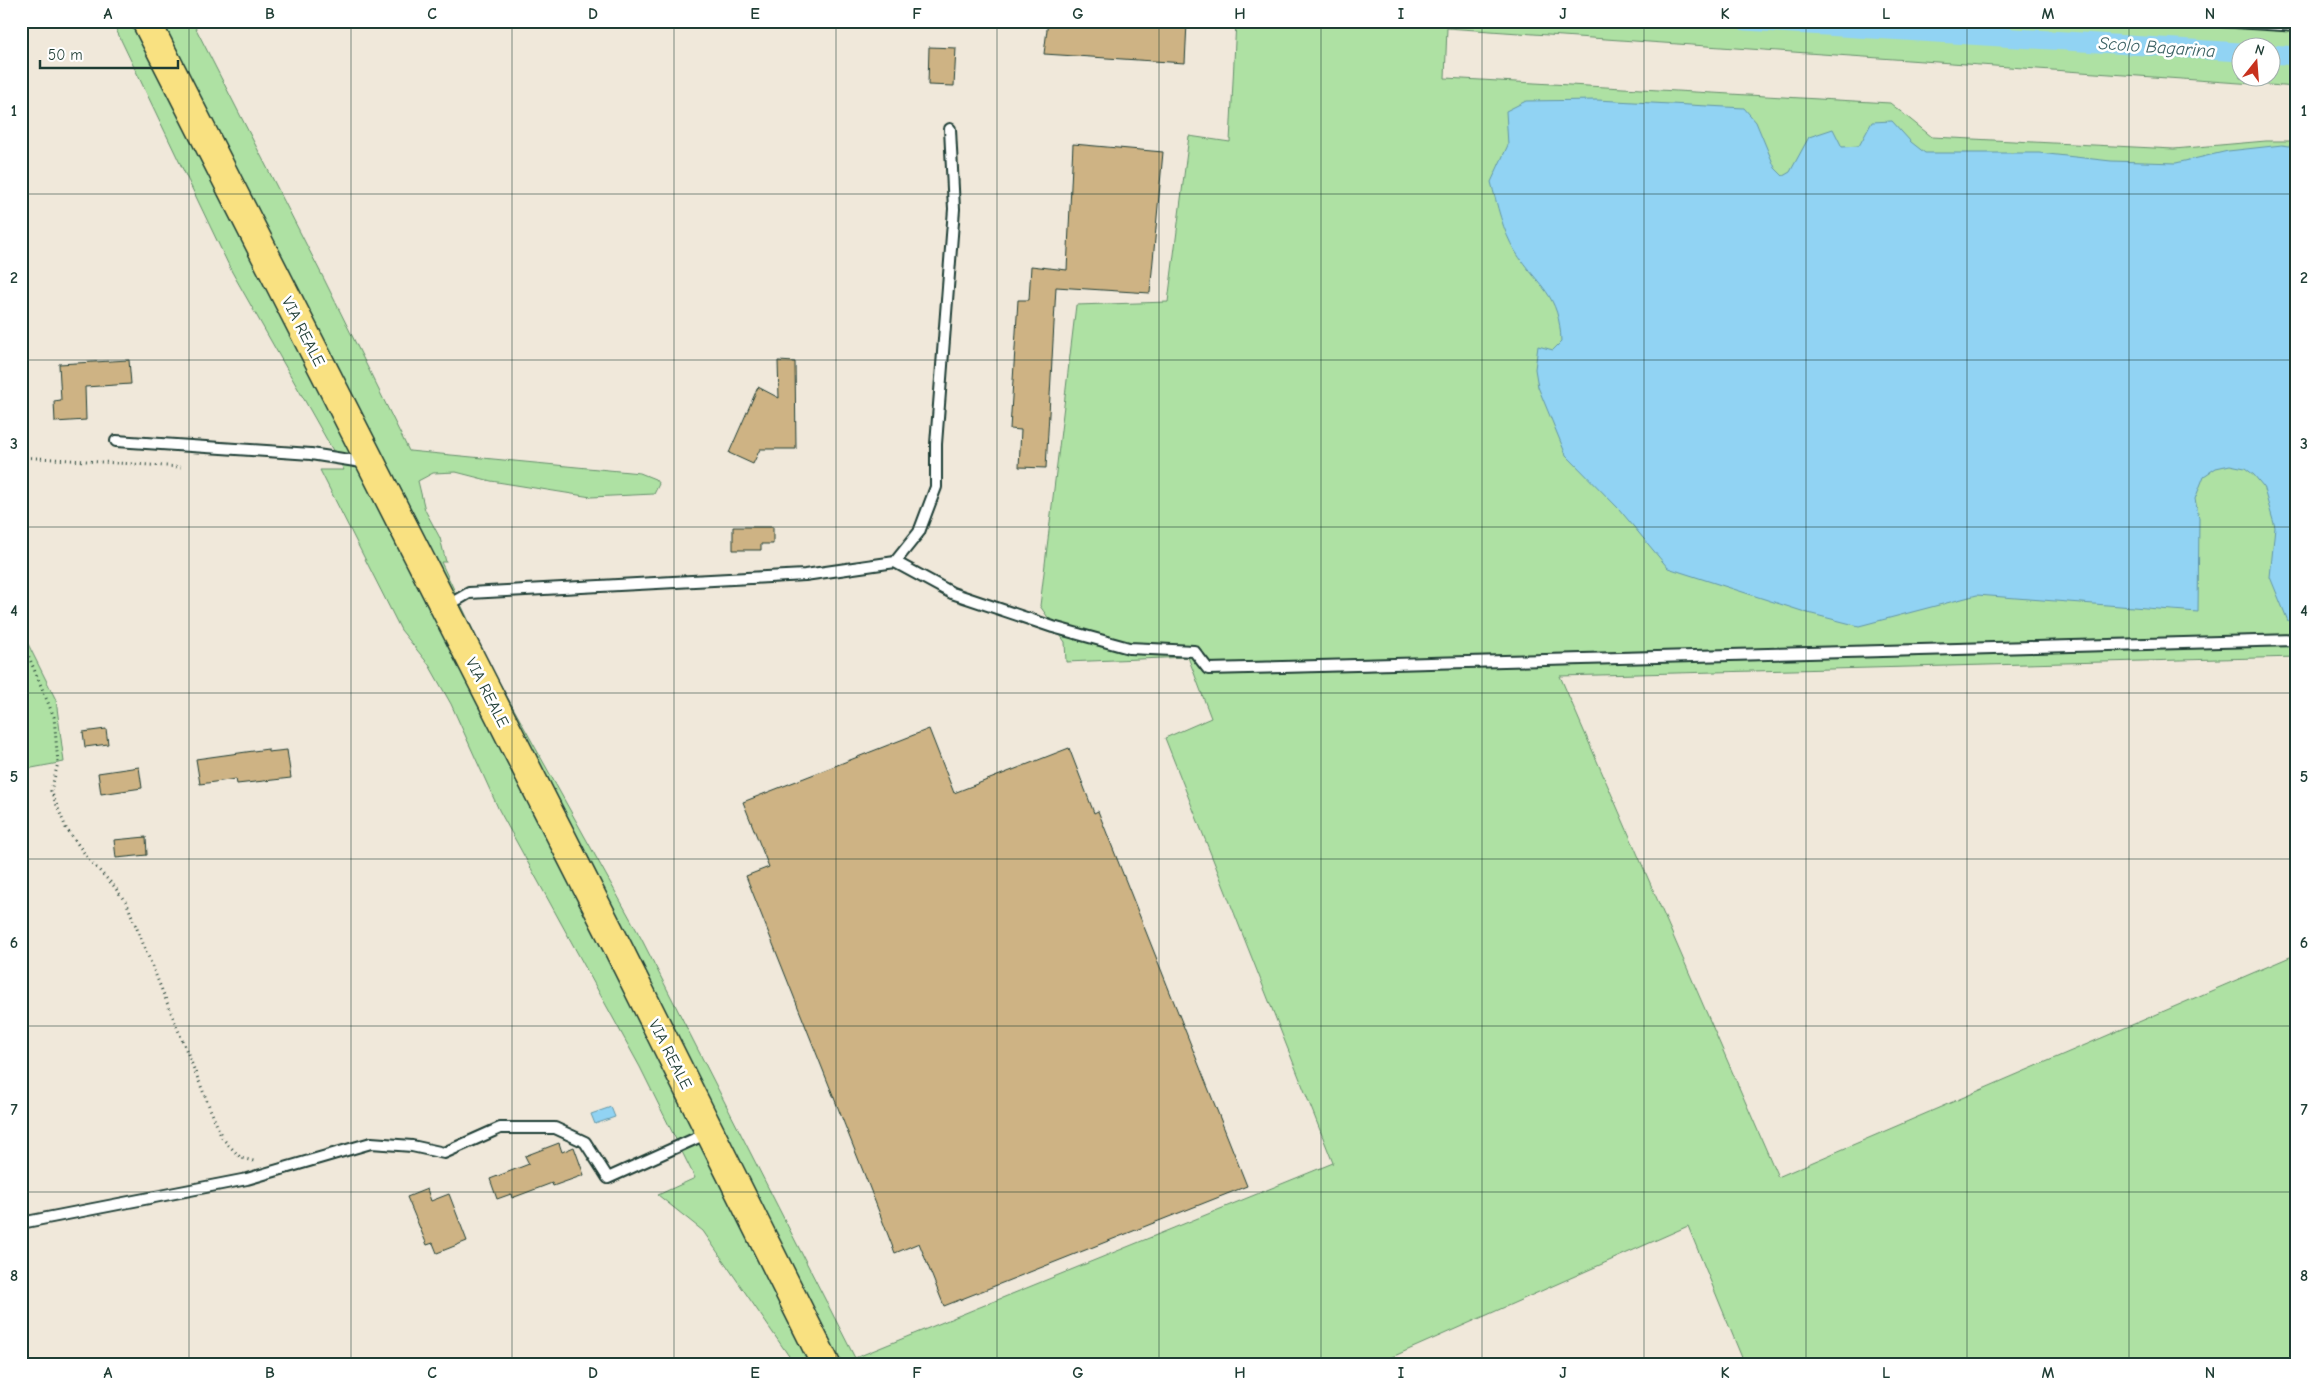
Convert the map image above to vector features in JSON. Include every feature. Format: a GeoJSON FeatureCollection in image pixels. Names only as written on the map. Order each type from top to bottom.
{"type":"FeatureCollection","features":[{"type":"Feature","properties":{"kind":"main road","name":"VIA REALE"},"geometry":{"type":"LineString","coordinates":[[146,21],[445,608],[826,1365]]}},
{"type":"Feature","properties":{"kind":"lane"},"geometry":{"type":"LineString","coordinates":[[2218,21],[2297,26]]}},
{"type":"Feature","properties":{"kind":"lane"},"geometry":{"type":"LineString","coordinates":[[895,562],[919,532],[936,486],[937,434],[954,209],[950,129]]}},
{"type":"Feature","properties":{"kind":"lane"},"geometry":{"type":"LineString","coordinates":[[116,441],[311,454],[371,464]]}},
{"type":"Feature","properties":{"kind":"lane"},"geometry":{"type":"LineString","coordinates":[[445,608],[469,592],[805,575],[895,562],[952,593],[1053,627],[1129,648],[1194,651],[1208,668],[2297,640]]}},
{"type":"Feature","properties":{"kind":"lane"},"geometry":{"type":"LineString","coordinates":[[21,1223],[247,1179],[371,1143],[412,1146],[444,1153],[500,1128],[555,1128],[585,1142],[608,1178],[710,1132]]}},
{"type":"Feature","properties":{"kind":"path"},"geometry":{"type":"LineString","coordinates":[[21,457],[181,467]]}},
{"type":"Feature","properties":{"kind":"path"},"geometry":{"type":"LineString","coordinates":[[21,638],[54,717],[58,763],[52,791],[66,828],[90,861],[114,886],[127,904],[222,1138],[241,1158],[284,1168]]}},
{"type":"Feature","properties":{"kind":"green space"},"geometry":{"type":"Polygon","coordinates":[[[112,21],[192,21],[325,281],[409,451],[640,473],[655,479],[659,484],[654,494],[591,497],[491,481],[456,472],[433,473],[418,481],[425,510],[440,538],[446,562],[441,562],[490,666],[641,938],[855,1358],[1333,1163],[1165,738],[1211,718],[1188,657],[1066,662],[1065,642],[1040,606],[1076,305],[1168,302],[1189,136],[1230,142],[1236,21],[2297,21],[2297,87],[2280,86],[2280,38],[2230,38],[2230,82],[1447,28],[1445,78],[1890,103],[1932,137],[2174,149],[2266,141],[2297,141],[2297,657],[1560,676],[1778,1177],[2297,954],[2297,1365],[1745,1365],[1688,1226],[1374,1365],[795,1365],[703,1231],[658,1195],[695,1178],[640,1067],[499,810],[451,704],[429,665],[401,630],[320,470],[344,470],[232,272],[112,21]]]}},
{"type":"Feature","properties":{"kind":"green space"},"geometry":{"type":"Polygon","coordinates":[[[21,630],[56,700],[64,762],[21,770],[21,630]]]}},
{"type":"Feature","properties":{"kind":"water"},"geometry":{"type":"Polygon","coordinates":[[[1597,100],[1744,108],[1756,122],[1775,168],[1783,176],[1790,172],[1809,137],[1833,129],[1842,147],[1859,146],[1872,122],[1892,121],[1911,142],[1925,153],[2039,153],[2111,161],[2176,163],[2228,151],[2282,145],[2297,147],[2297,620],[2288,621],[2270,577],[2275,527],[2263,486],[2245,468],[2230,465],[2216,468],[2204,476],[2195,499],[2199,518],[2198,612],[1977,595],[1859,626],[1808,613],[1668,568],[1619,509],[1566,455],[1538,387],[1535,369],[1538,346],[1553,350],[1561,342],[1557,312],[1546,292],[1515,251],[1501,218],[1491,182],[1508,145],[1506,111],[1526,101],[1597,100]]]}},
{"type":"Feature","properties":{"kind":"water"},"geometry":{"type":"Polygon","coordinates":[[[611,1107],[615,1117],[595,1124],[591,1114],[611,1107]]]}},
{"type":"Feature","properties":{"kind":"building"},"geometry":{"type":"Polygon","coordinates":[[[1048,21],[1187,23],[1185,63],[1044,54],[1048,21]]]}},
{"type":"Feature","properties":{"kind":"building"},"geometry":{"type":"Polygon","coordinates":[[[929,47],[956,48],[954,86],[928,85],[929,47]]]}},
{"type":"Feature","properties":{"kind":"building"},"geometry":{"type":"Polygon","coordinates":[[[1073,144],[1163,152],[1150,293],[1056,287],[1046,468],[1019,467],[1021,430],[1010,429],[1018,300],[1029,300],[1031,266],[1067,270],[1073,144]]]}},
{"type":"Feature","properties":{"kind":"building"},"geometry":{"type":"Polygon","coordinates":[[[129,360],[131,384],[85,387],[86,420],[55,422],[54,401],[61,400],[59,364],[129,360]]]}},
{"type":"Feature","properties":{"kind":"building"},"geometry":{"type":"Polygon","coordinates":[[[778,361],[795,362],[796,449],[760,449],[753,464],[729,453],[758,387],[779,398],[778,361]]]}},
{"type":"Feature","properties":{"kind":"building"},"geometry":{"type":"Polygon","coordinates":[[[733,527],[773,527],[773,544],[761,544],[761,550],[733,550],[733,527]]]}},
{"type":"Feature","properties":{"kind":"building"},"geometry":{"type":"Polygon","coordinates":[[[106,729],[108,744],[85,747],[83,732],[106,729]]]}},
{"type":"Feature","properties":{"kind":"building"},"geometry":{"type":"Polygon","coordinates":[[[929,729],[954,793],[1069,748],[1094,813],[1098,811],[1247,1186],[944,1306],[919,1243],[895,1253],[746,876],[769,867],[743,802],[929,729]]]}},
{"type":"Feature","properties":{"kind":"building"},"geometry":{"type":"Polygon","coordinates":[[[268,749],[268,752],[287,750],[291,778],[237,784],[236,779],[200,784],[196,759],[268,749]]]}},
{"type":"Feature","properties":{"kind":"building"},"geometry":{"type":"Polygon","coordinates":[[[139,767],[142,788],[101,794],[98,773],[139,767]]]}},
{"type":"Feature","properties":{"kind":"building"},"geometry":{"type":"Polygon","coordinates":[[[146,837],[147,855],[116,858],[114,840],[146,837]]]}},
{"type":"Feature","properties":{"kind":"building"},"geometry":{"type":"Polygon","coordinates":[[[559,1143],[562,1152],[574,1147],[584,1175],[553,1186],[552,1183],[512,1198],[511,1194],[497,1199],[490,1179],[529,1164],[525,1156],[559,1143]]]}},
{"type":"Feature","properties":{"kind":"building"},"geometry":{"type":"Polygon","coordinates":[[[427,1189],[431,1201],[449,1194],[467,1241],[437,1253],[433,1243],[427,1245],[407,1197],[427,1189]]]}},
{"type":"Feature","properties":{"kind":"waterway","name":"Scolo Bagarina"},"geometry":{"type":"LineString","coordinates":[[1745,21],[2230,51]]}},
{"type":"Feature","properties":{"kind":"waterway","name":"Scolo Bagarina"},"geometry":{"type":"LineString","coordinates":[[2280,55],[2297,56]]}}]}
